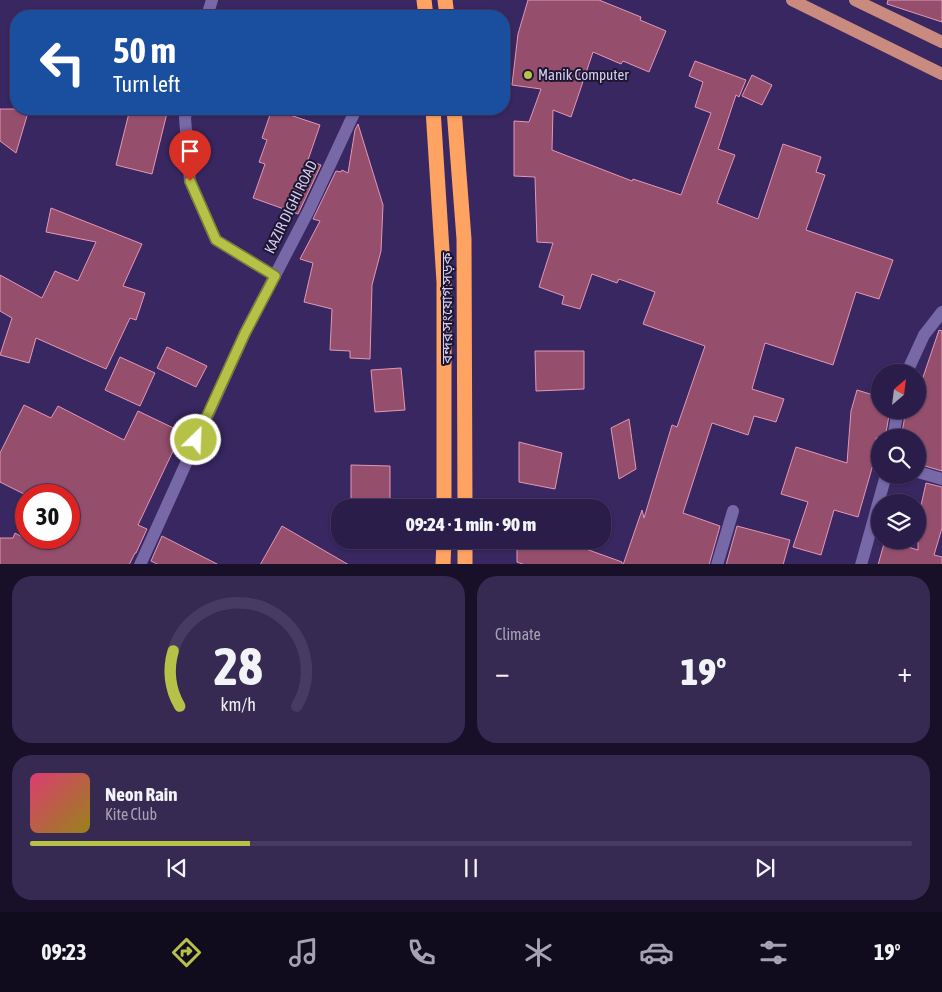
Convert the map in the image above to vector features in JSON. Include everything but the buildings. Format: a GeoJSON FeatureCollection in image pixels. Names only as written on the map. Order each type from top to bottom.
{"type":"FeatureCollection","features":[{"type":"Feature","properties":{"kind":"highway","name":"বন্দর সংযোগ সড়ক"},"geometry":{"type":"LineString","coordinates":[[433,115],[444,282],[444,499]]}},
{"type":"Feature","properties":{"kind":"highway","name":"বন্দর সংযোগ সড়ক"},"geometry":{"type":"LineString","coordinates":[[454,115],[464,239],[465,499]]}},
{"type":"Feature","properties":{"kind":"highway"},"geometry":{"type":"LineString","coordinates":[[444,549],[444,564]]}},
{"type":"Feature","properties":{"kind":"highway"},"geometry":{"type":"LineString","coordinates":[[465,549],[465,564]]}},
{"type":"Feature","properties":{"kind":"main road"},"geometry":{"type":"LineString","coordinates":[[792,0],[942,74]]}},
{"type":"Feature","properties":{"kind":"main road"},"geometry":{"type":"LineString","coordinates":[[855,0],[942,42]]}},
{"type":"Feature","properties":{"kind":"street"},"geometry":{"type":"LineString","coordinates":[[185,115],[190,181],[216,240],[275,276]]}},
{"type":"Feature","properties":{"kind":"street","name":"KAZIR DIGHI ROAD"},"geometry":{"type":"LineString","coordinates":[[140,564],[245,333],[309,210],[353,115]]}},
{"type":"Feature","properties":{"kind":"street"},"geometry":{"type":"LineString","coordinates":[[911,364],[924,335],[942,312]]}},
{"type":"Feature","properties":{"kind":"street"},"geometry":{"type":"LineString","coordinates":[[926,475],[942,480]]}},
{"type":"Feature","properties":{"kind":"street"},"geometry":{"type":"LineString","coordinates":[[861,564],[883,484]]}},
{"type":"Feature","properties":{"kind":"street"},"geometry":{"type":"LineString","coordinates":[[717,564],[733,511]]}},
{"type":"Feature","properties":{"kind":"place","name":"Manik Computer"},"geometry":{"type":"Point","coordinates":[528,75]}},
{"type":"Feature","properties":{"kind":"route"},"geometry":{"type":"LineString","coordinates":[[190,181],[216,240],[275,276],[245,333],[196,440]]}}]}
